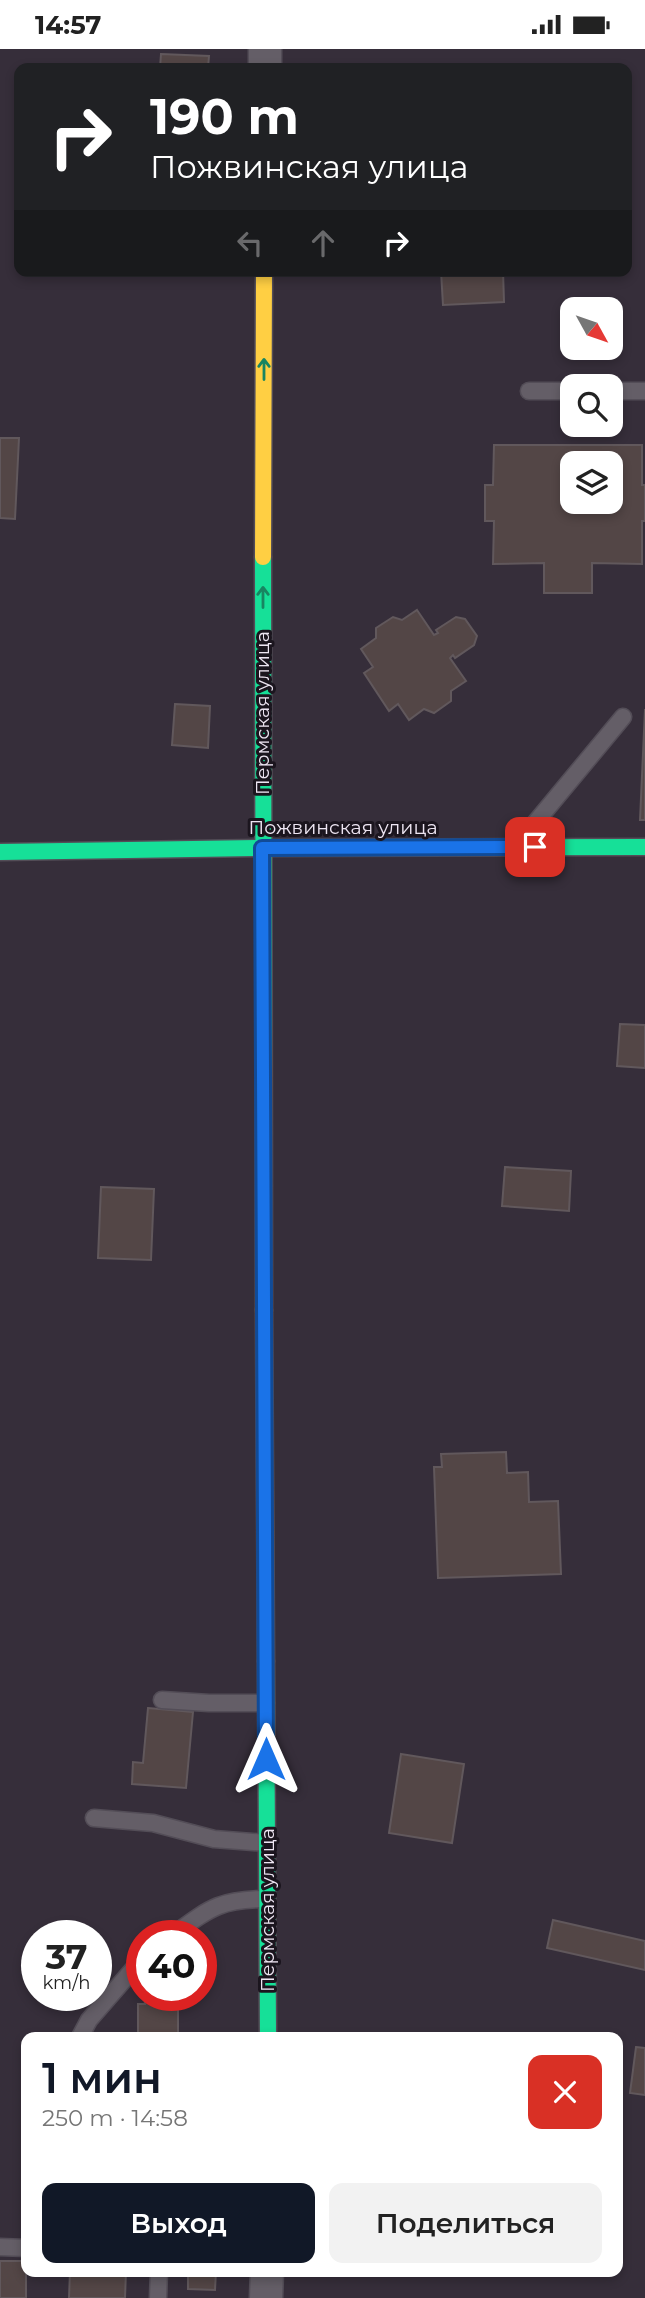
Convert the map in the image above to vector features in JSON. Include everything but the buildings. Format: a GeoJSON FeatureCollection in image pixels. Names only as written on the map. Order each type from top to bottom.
{"type":"FeatureCollection","features":[{"type":"Feature","properties":{"kind":"street","name":"Пермская улица"},"geometry":{"type":"LineString","coordinates":[[264,277],[262,848],[268,2032]]}},
{"type":"Feature","properties":{"kind":"street","name":"Пожвинская улица"},"geometry":{"type":"LineString","coordinates":[[0,852],[645,847]]}},
{"type":"Feature","properties":{"kind":"street"},"geometry":{"type":"LineString","coordinates":[[266,2298],[267,2277]]}},
{"type":"Feature","properties":{"kind":"lane"},"geometry":{"type":"LineString","coordinates":[[529,391],[560,391]]}},
{"type":"Feature","properties":{"kind":"lane"},"geometry":{"type":"LineString","coordinates":[[623,391],[645,391]]}},
{"type":"Feature","properties":{"kind":"lane"},"geometry":{"type":"LineString","coordinates":[[535,847],[535,823],[623,717]]}},
{"type":"Feature","properties":{"kind":"lane"},"geometry":{"type":"LineString","coordinates":[[162,1700],[266,1703]]}},
{"type":"Feature","properties":{"kind":"lane"},"geometry":{"type":"LineString","coordinates":[[94,1818],[153,1823],[214,1839],[267,1843]]}},
{"type":"Feature","properties":{"kind":"lane"},"geometry":{"type":"LineString","coordinates":[[194,1920],[210,1908],[241,1899],[267,1899]]}},
{"type":"Feature","properties":{"kind":"lane"},"geometry":{"type":"LineString","coordinates":[[82,2032],[126,1977]]}},
{"type":"Feature","properties":{"kind":"lane"},"geometry":{"type":"LineString","coordinates":[[0,2246],[21,2248]]}},
{"type":"Feature","properties":{"kind":"lane"},"geometry":{"type":"LineString","coordinates":[[158,2298],[159,2277]]}},
{"type":"Feature","properties":{"kind":"traffic: fast"},"geometry":{"type":"LineString","coordinates":[[263,557],[264,1310]]}},
{"type":"Feature","properties":{"kind":"traffic: fast"},"geometry":{"type":"LineString","coordinates":[[0,852],[645,847]]}},
{"type":"Feature","properties":{"kind":"traffic: fast"},"geometry":{"type":"LineString","coordinates":[[266,1661],[268,2032]]}},
{"type":"Feature","properties":{"kind":"traffic: slow"},"geometry":{"type":"LineString","coordinates":[[263,557],[264,277]]}},
{"type":"Feature","properties":{"kind":"traffic: jam"},"geometry":{"type":"LineString","coordinates":[[264,1310],[266,1661]]}},
{"type":"Feature","properties":{"kind":"route"},"geometry":{"type":"LineString","coordinates":[[266,1759],[262,848],[535,847]]}}]}
